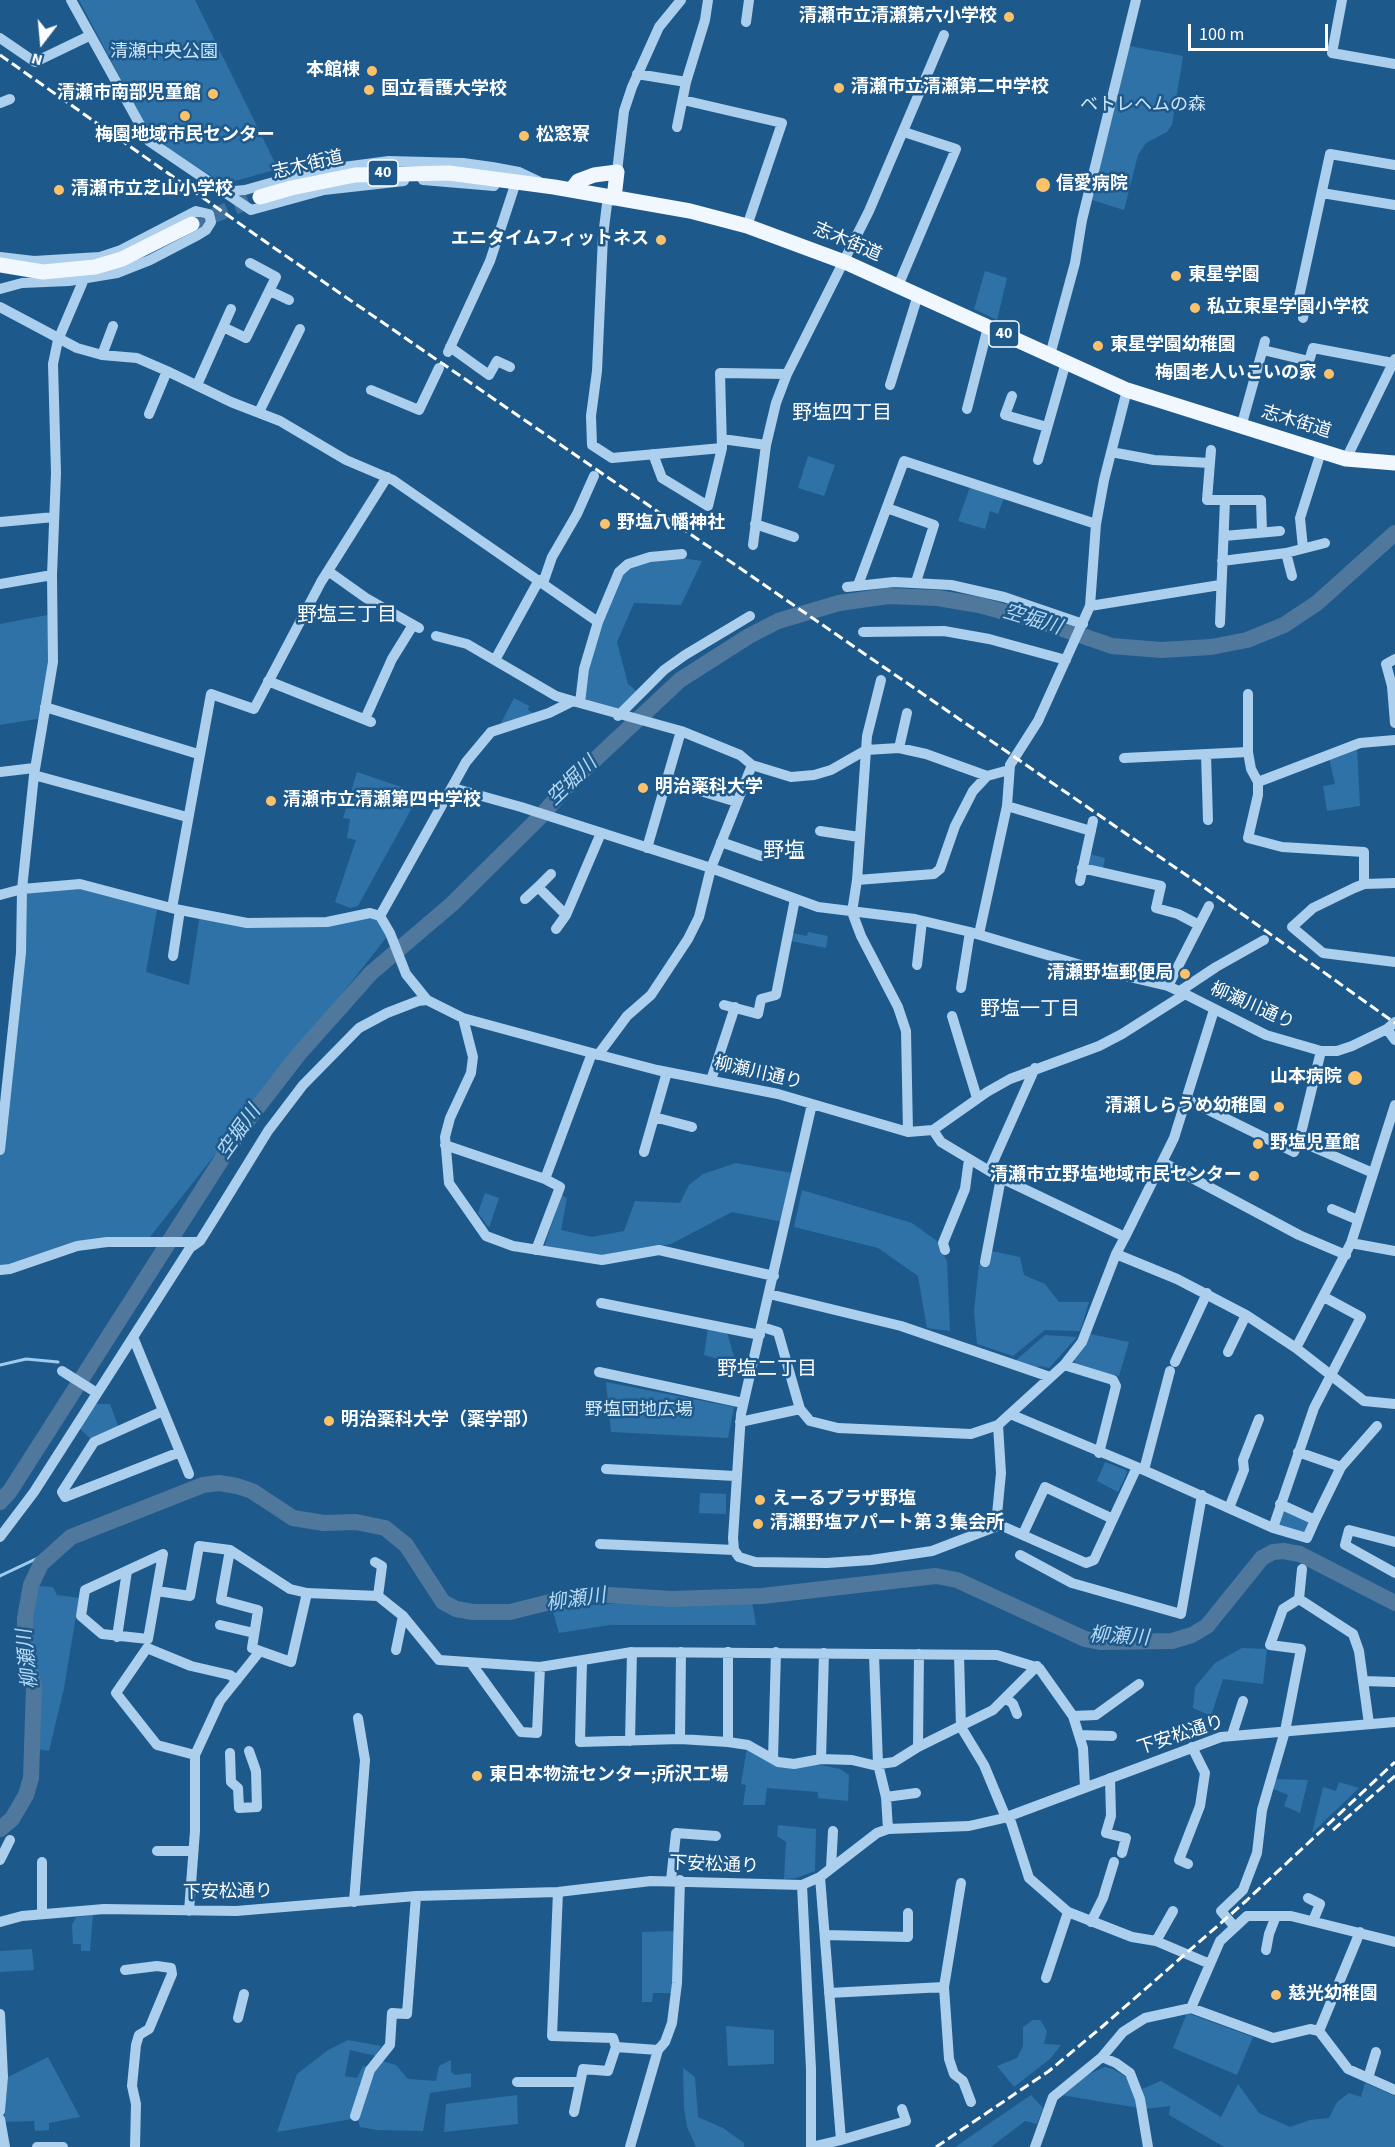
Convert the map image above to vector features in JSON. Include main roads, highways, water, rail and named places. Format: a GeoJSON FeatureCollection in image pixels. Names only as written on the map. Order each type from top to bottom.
{"type":"FeatureCollection","features":[{"type":"Feature","properties":{"kind":"main road","name":"志木街道"},"geometry":{"type":"LineString","coordinates":[[260,197],[322,181],[389,172],[449,173],[554,187],[690,212],[747,226],[843,261],[1127,390],[1346,459],[1395,463]]}},
{"type":"Feature","properties":{"kind":"main road"},"geometry":{"type":"LineString","coordinates":[[571,190],[578,181],[594,175],[617,172],[611,197]]}},
{"type":"Feature","properties":{"kind":"main road"},"geometry":{"type":"LineString","coordinates":[[0,265],[43,272],[95,267],[122,259],[192,224]]}},
{"type":"Feature","properties":{"kind":"waterway","name":"空堀川"},"geometry":{"type":"LineString","coordinates":[[0,1502],[10,1491],[243,1126],[298,1055],[371,973],[452,904],[540,817],[570,783],[680,680],[749,636],[778,621],[839,603],[888,596],[938,598],[979,605],[1042,622],[1112,646],[1161,650],[1211,647],[1247,640],[1284,625],[1317,603],[1395,533]]}},
{"type":"Feature","properties":{"kind":"waterway"},"geometry":{"type":"LineString","coordinates":[[0,1365],[26,1359],[58,1362]]}},
{"type":"Feature","properties":{"kind":"waterway","name":"柳瀬川"},"geometry":{"type":"LineString","coordinates":[[0,1829],[12,1819],[26,1795],[31,1778],[34,1687],[25,1645],[25,1618],[31,1585],[41,1564],[71,1537],[203,1485],[219,1483],[252,1491],[293,1518],[324,1523],[356,1522],[385,1528],[406,1545],[443,1602],[456,1609],[473,1612],[510,1612],[566,1598],[594,1594],[671,1599],[762,1596],[936,1576],[957,1580],[1085,1639],[1100,1642],[1172,1641],[1192,1635],[1207,1626],[1262,1558],[1273,1552],[1283,1551],[1300,1554],[1395,1603]]}},
{"type":"Feature","properties":{"kind":"waterway"},"geometry":{"type":"LineString","coordinates":[[0,1576],[57,1549]]}},
{"type":"Feature","properties":{"kind":"tunnel"},"geometry":{"type":"LineString","coordinates":[[192,224],[260,197]]}},
{"type":"Feature","properties":{"kind":"railway"},"geometry":{"type":"LineString","coordinates":[[0,55],[270,245],[1221,899],[1395,1023]]}},
{"type":"Feature","properties":{"kind":"railway"},"geometry":{"type":"LineString","coordinates":[[936,2147],[1049,2071],[1103,2026],[1246,1901],[1395,1762]]}},
{"type":"Feature","properties":{"kind":"railway"},"geometry":{"type":"LineString","coordinates":[[1333,1830],[1395,1776]]}},
{"type":"Feature","properties":{"kind":"place","name":"清瀬市立清瀬第六小学校"},"geometry":{"type":"Point","coordinates":[1009,17]}},
{"type":"Feature","properties":{"kind":"place","name":"本館棟"},"geometry":{"type":"Point","coordinates":[372,71]}},
{"type":"Feature","properties":{"kind":"place","name":"清瀬市立清瀬第二中学校"},"geometry":{"type":"Point","coordinates":[839,88]}},
{"type":"Feature","properties":{"kind":"place","name":"国立看護大学校"},"geometry":{"type":"Point","coordinates":[369,90]}},
{"type":"Feature","properties":{"kind":"place","name":"清瀬市南部児童館"},"geometry":{"type":"Point","coordinates":[213,94]}},
{"type":"Feature","properties":{"kind":"place","name":"梅園地域市民センター"},"geometry":{"type":"Point","coordinates":[185,116]}},
{"type":"Feature","properties":{"kind":"place","name":"松窓寮"},"geometry":{"type":"Point","coordinates":[524,136]}},
{"type":"Feature","properties":{"kind":"place","name":"信愛病院"},"geometry":{"type":"Point","coordinates":[1043,185]}},
{"type":"Feature","properties":{"kind":"place","name":"清瀬市立芝山小学校"},"geometry":{"type":"Point","coordinates":[59,190]}},
{"type":"Feature","properties":{"kind":"place","name":"エニタイムフィットネス"},"geometry":{"type":"Point","coordinates":[661,240]}},
{"type":"Feature","properties":{"kind":"place","name":"東星学園"},"geometry":{"type":"Point","coordinates":[1176,276]}},
{"type":"Feature","properties":{"kind":"place","name":"私立東星学園小学校"},"geometry":{"type":"Point","coordinates":[1195,308]}},
{"type":"Feature","properties":{"kind":"place","name":"東星学園幼稚園"},"geometry":{"type":"Point","coordinates":[1098,346]}},
{"type":"Feature","properties":{"kind":"place","name":"梅園老人いこいの家"},"geometry":{"type":"Point","coordinates":[1329,374]}},
{"type":"Feature","properties":{"kind":"place","name":"野塩八幡神社"},"geometry":{"type":"Point","coordinates":[605,524]}},
{"type":"Feature","properties":{"kind":"place","name":"明治薬科大学"},"geometry":{"type":"Point","coordinates":[643,788]}},
{"type":"Feature","properties":{"kind":"place","name":"清瀬市立清瀬第四中学校"},"geometry":{"type":"Point","coordinates":[271,801]}},
{"type":"Feature","properties":{"kind":"place","name":"清瀬野塩郵便局"},"geometry":{"type":"Point","coordinates":[1185,974]}},
{"type":"Feature","properties":{"kind":"place","name":"山本病院"},"geometry":{"type":"Point","coordinates":[1355,1078]}},
{"type":"Feature","properties":{"kind":"place","name":"清瀬しらうめ幼稚園"},"geometry":{"type":"Point","coordinates":[1279,1107]}},
{"type":"Feature","properties":{"kind":"place","name":"野塩児童館"},"geometry":{"type":"Point","coordinates":[1258,1144]}},
{"type":"Feature","properties":{"kind":"place","name":"清瀬市立野塩地域市民センター"},"geometry":{"type":"Point","coordinates":[1254,1176]}},
{"type":"Feature","properties":{"kind":"place","name":"明治薬科大学（薬学部）"},"geometry":{"type":"Point","coordinates":[329,1421]}},
{"type":"Feature","properties":{"kind":"place","name":"えーるプラザ野塩"},"geometry":{"type":"Point","coordinates":[760,1500]}},
{"type":"Feature","properties":{"kind":"place","name":"清瀬野塩アパート第３集会所"},"geometry":{"type":"Point","coordinates":[758,1524]}},
{"type":"Feature","properties":{"kind":"place","name":"東日本物流センター;所沢工場"},"geometry":{"type":"Point","coordinates":[477,1776]}},
{"type":"Feature","properties":{"kind":"place","name":"慈光幼稚園"},"geometry":{"type":"Point","coordinates":[1276,1995]}},
{"type":"Feature","properties":{"kind":"district","name":"野塩四丁目"},"geometry":{"type":"Point","coordinates":[842,415]}},
{"type":"Feature","properties":{"kind":"district","name":"野塩三丁目"},"geometry":{"type":"Point","coordinates":[347,617]}},
{"type":"Feature","properties":{"kind":"district","name":"野塩"},"geometry":{"type":"Point","coordinates":[784,852]}},
{"type":"Feature","properties":{"kind":"district","name":"野塩一丁目"},"geometry":{"type":"Point","coordinates":[1030,1011]}},
{"type":"Feature","properties":{"kind":"district","name":"野塩二丁目"},"geometry":{"type":"Point","coordinates":[767,1371]}},
{"type":"Feature","properties":{"kind":"park label","name":"清瀬中央公園"},"geometry":{"type":"Point","coordinates":[164,53]}},
{"type":"Feature","properties":{"kind":"park label","name":"ベトレヘムの森"},"geometry":{"type":"Point","coordinates":[1143,106]}},
{"type":"Feature","properties":{"kind":"park label","name":"野塩団地広場"},"geometry":{"type":"Point","coordinates":[639,1411]}}]}
